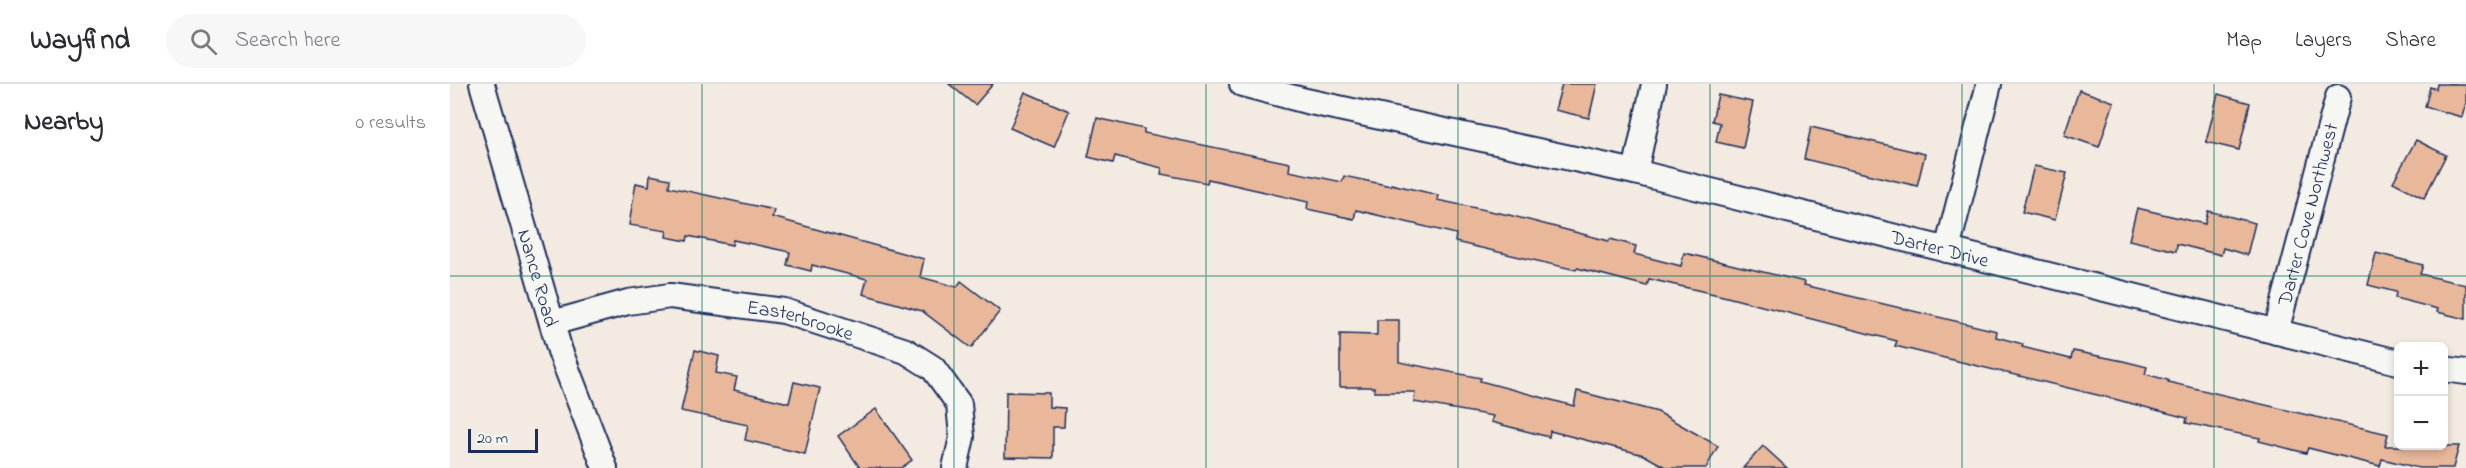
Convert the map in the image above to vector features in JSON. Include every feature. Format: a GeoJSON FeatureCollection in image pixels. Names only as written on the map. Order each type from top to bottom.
{"type":"FeatureCollection","features":[{"type":"Feature","properties":{"kind":"street","name":"Nance Road"},"geometry":{"type":"LineString","coordinates":[[483,84],[560,351],[605,468]]}},
{"type":"Feature","properties":{"kind":"street","name":"Darter Drive"},"geometry":{"type":"LineString","coordinates":[[1242,84],[1278,88],[1479,138],[1635,172],[2394,361]]}},
{"type":"Feature","properties":{"kind":"street"},"geometry":{"type":"LineString","coordinates":[[1635,172],[1654,84]]}},
{"type":"Feature","properties":{"kind":"street"},"geometry":{"type":"LineString","coordinates":[[1947,250],[1989,84]]}},
{"type":"Feature","properties":{"kind":"street","name":"Darter Cove Northwest"},"geometry":{"type":"LineString","coordinates":[[2276,332],[2338,97]]}},
{"type":"Feature","properties":{"kind":"street","name":"Easterbrooke"},"geometry":{"type":"LineString","coordinates":[[552,323],[628,302],[670,296],[784,311],[906,351],[933,368],[959,404],[962,437],[955,468]]}},
{"type":"Feature","properties":{"kind":"street"},"geometry":{"type":"LineString","coordinates":[[2448,370],[2466,372]]}},
{"type":"Feature","properties":{"kind":"building"},"geometry":{"type":"Polygon","coordinates":[[[949,84],[993,84],[975,105],[949,84]]]}},
{"type":"Feature","properties":{"kind":"building"},"geometry":{"type":"Polygon","coordinates":[[[1562,84],[1597,84],[1589,118],[1555,110],[1562,84]]]}},
{"type":"Feature","properties":{"kind":"building"},"geometry":{"type":"Polygon","coordinates":[[[2437,84],[2466,84],[2466,103],[2462,117],[2425,107],[2430,87],[2436,89],[2437,84]]]}},
{"type":"Feature","properties":{"kind":"building"},"geometry":{"type":"Polygon","coordinates":[[[2079,90],[2114,102],[2099,147],[2064,135],[2079,90]]]}},
{"type":"Feature","properties":{"kind":"building"},"geometry":{"type":"Polygon","coordinates":[[[1025,92],[1069,111],[1054,147],[1010,128],[1025,92]]]}},
{"type":"Feature","properties":{"kind":"building"},"geometry":{"type":"Polygon","coordinates":[[[2218,94],[2250,103],[2239,150],[2206,142],[2218,94]]]}},
{"type":"Feature","properties":{"kind":"building"},"geometry":{"type":"Polygon","coordinates":[[[1718,95],[1753,102],[1743,148],[1716,142],[1720,123],[1712,121],[1718,95]]]}},
{"type":"Feature","properties":{"kind":"building"},"geometry":{"type":"Polygon","coordinates":[[[1097,118],[1144,129],[1144,133],[1290,163],[1289,171],[1342,182],[1344,176],[1438,195],[1437,200],[1636,246],[1634,254],[1681,266],[1684,253],[1805,282],[1804,285],[1997,331],[1996,337],[2023,344],[2022,347],[2071,359],[2073,351],[2147,367],[2145,374],[2168,380],[2168,382],[2388,434],[2385,446],[2394,446],[2394,450],[2448,450],[2448,446],[2459,446],[2453,468],[2419,468],[2382,459],[2380,466],[2308,448],[2306,453],[2259,441],[2260,438],[2186,423],[2187,418],[1895,346],[1897,341],[1723,296],[1649,279],[1647,286],[1577,268],[1576,270],[1455,242],[1456,234],[1356,210],[1354,219],[1307,209],[1308,202],[1208,179],[1207,183],[1161,174],[1162,168],[1115,156],[1113,163],[1088,157],[1097,118]]]}},
{"type":"Feature","properties":{"kind":"building"},"geometry":{"type":"Polygon","coordinates":[[[1811,127],[1925,154],[1917,186],[1804,159],[1811,127]]]}},
{"type":"Feature","properties":{"kind":"building"},"geometry":{"type":"Polygon","coordinates":[[[2416,140],[2446,155],[2424,198],[2393,182],[2416,140]]]}},
{"type":"Feature","properties":{"kind":"building"},"geometry":{"type":"Polygon","coordinates":[[[2034,166],[2067,173],[2055,220],[2022,212],[2034,166]]]}},
{"type":"Feature","properties":{"kind":"building"},"geometry":{"type":"Polygon","coordinates":[[[650,175],[670,179],[669,187],[774,210],[772,217],[924,259],[920,277],[957,287],[961,281],[1000,311],[971,348],[922,311],[863,294],[867,279],[812,265],[811,271],[787,265],[790,252],[733,240],[732,245],[688,236],[687,241],[666,237],[667,231],[629,225],[636,183],[649,186],[650,175]]]}},
{"type":"Feature","properties":{"kind":"building"},"geometry":{"type":"Polygon","coordinates":[[[2137,208],[2205,224],[2208,211],[2255,223],[2247,255],[2223,248],[2221,255],[2177,244],[2176,251],[2129,240],[2137,208]]]}},
{"type":"Feature","properties":{"kind":"building"},"geometry":{"type":"Polygon","coordinates":[[[2376,253],[2423,265],[2420,274],[2466,285],[2466,319],[2395,298],[2396,292],[2368,285],[2376,253]]]}},
{"type":"Feature","properties":{"kind":"building"},"geometry":{"type":"Polygon","coordinates":[[[1377,320],[1399,320],[1399,362],[1481,378],[1480,381],[1574,406],[1577,391],[1658,412],[1718,446],[1706,468],[1667,468],[1644,455],[1550,431],[1549,437],[1491,422],[1493,416],[1414,402],[1415,392],[1374,392],[1374,387],[1340,387],[1340,334],[1377,335],[1377,320]]]}},
{"type":"Feature","properties":{"kind":"building"},"geometry":{"type":"Polygon","coordinates":[[[695,350],[719,356],[716,373],[737,377],[734,390],[789,403],[794,382],[820,388],[805,454],[745,440],[748,425],[681,411],[695,350]]]}},
{"type":"Feature","properties":{"kind":"building"},"geometry":{"type":"Polygon","coordinates":[[[1006,392],[1049,393],[1049,407],[1065,408],[1064,427],[1053,427],[1053,458],[1005,457],[1006,392]]]}},
{"type":"Feature","properties":{"kind":"building"},"geometry":{"type":"Polygon","coordinates":[[[876,409],[912,460],[901,468],[860,468],[838,436],[876,409]]]}},
{"type":"Feature","properties":{"kind":"building"},"geometry":{"type":"Polygon","coordinates":[[[1763,446],[1787,468],[1743,468],[1763,446]]]}}]}
